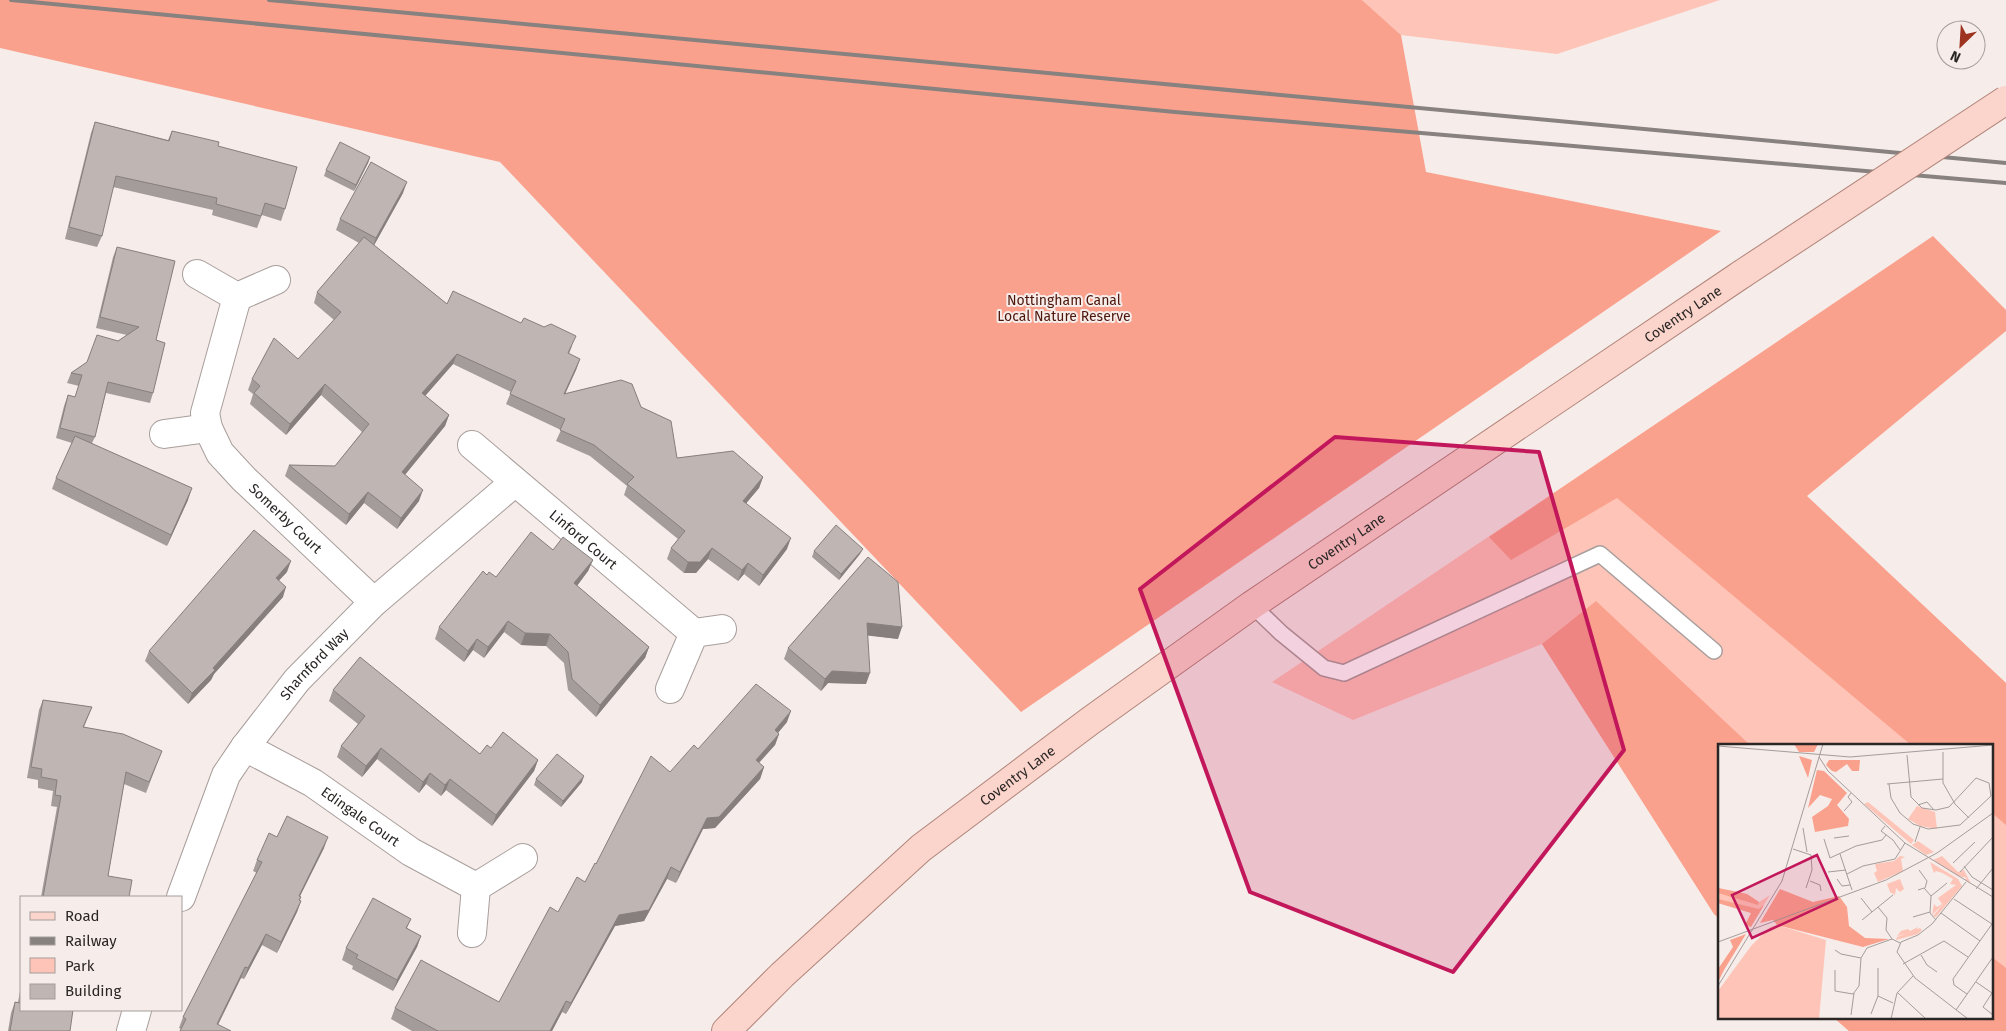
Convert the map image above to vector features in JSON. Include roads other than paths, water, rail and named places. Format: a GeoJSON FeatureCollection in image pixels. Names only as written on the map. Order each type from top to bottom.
{"type":"FeatureCollection","features":[{"type":"Feature","properties":{"kind":"main road","name":"Coventry Lane"},"geometry":{"type":"LineString","coordinates":[[726,1031],[782,975],[921,848],[1090,721],[1252,605],[1742,274],[2006,100]]}},
{"type":"Feature","properties":{"kind":"street"},"geometry":{"type":"LineString","coordinates":[[197,274],[237,297],[276,280]]}},
{"type":"Feature","properties":{"kind":"street","name":"Somerby Court"},"geometry":{"type":"LineString","coordinates":[[237,297],[205,413],[208,428],[220,453],[243,478],[374,602]]}},
{"type":"Feature","properties":{"kind":"street"},"geometry":{"type":"LineString","coordinates":[[164,434],[208,428]]}},
{"type":"Feature","properties":{"kind":"street","name":"Linford Court"},"geometry":{"type":"LineString","coordinates":[[472,445],[694,634]]}},
{"type":"Feature","properties":{"kind":"street","name":"Sharnford Way"},"geometry":{"type":"LineString","coordinates":[[181,896],[226,775],[245,747],[297,680],[374,602],[515,482]]}},
{"type":"Feature","properties":{"kind":"street"},"geometry":{"type":"LineString","coordinates":[[670,689],[694,634],[722,628]]}},
{"type":"Feature","properties":{"kind":"street","name":"Edingale Court"},"geometry":{"type":"LineString","coordinates":[[245,747],[313,783],[410,852],[476,887]]}},
{"type":"Feature","properties":{"kind":"street"},"geometry":{"type":"LineString","coordinates":[[472,933],[476,887],[523,858]]}},
{"type":"Feature","properties":{"kind":"street"},"geometry":{"type":"LineString","coordinates":[[131,1031],[138,1011]]}},
{"type":"Feature","properties":{"kind":"lane"},"geometry":{"type":"LineString","coordinates":[[1252,605],[1281,633],[1324,668],[1344,673],[1600,554],[1714,652]]}},
{"type":"Feature","properties":{"kind":"railway"},"geometry":{"type":"LineString","coordinates":[[11,0],[1175,112],[2006,183]]}},
{"type":"Feature","properties":{"kind":"railway"},"geometry":{"type":"LineString","coordinates":[[269,0],[2006,163]]}},
{"type":"Feature","properties":{"kind":"park label","name":"Nottingham Canal Local Nature Reserve"},"geometry":{"type":"Point","coordinates":[1064,308]}}]}
